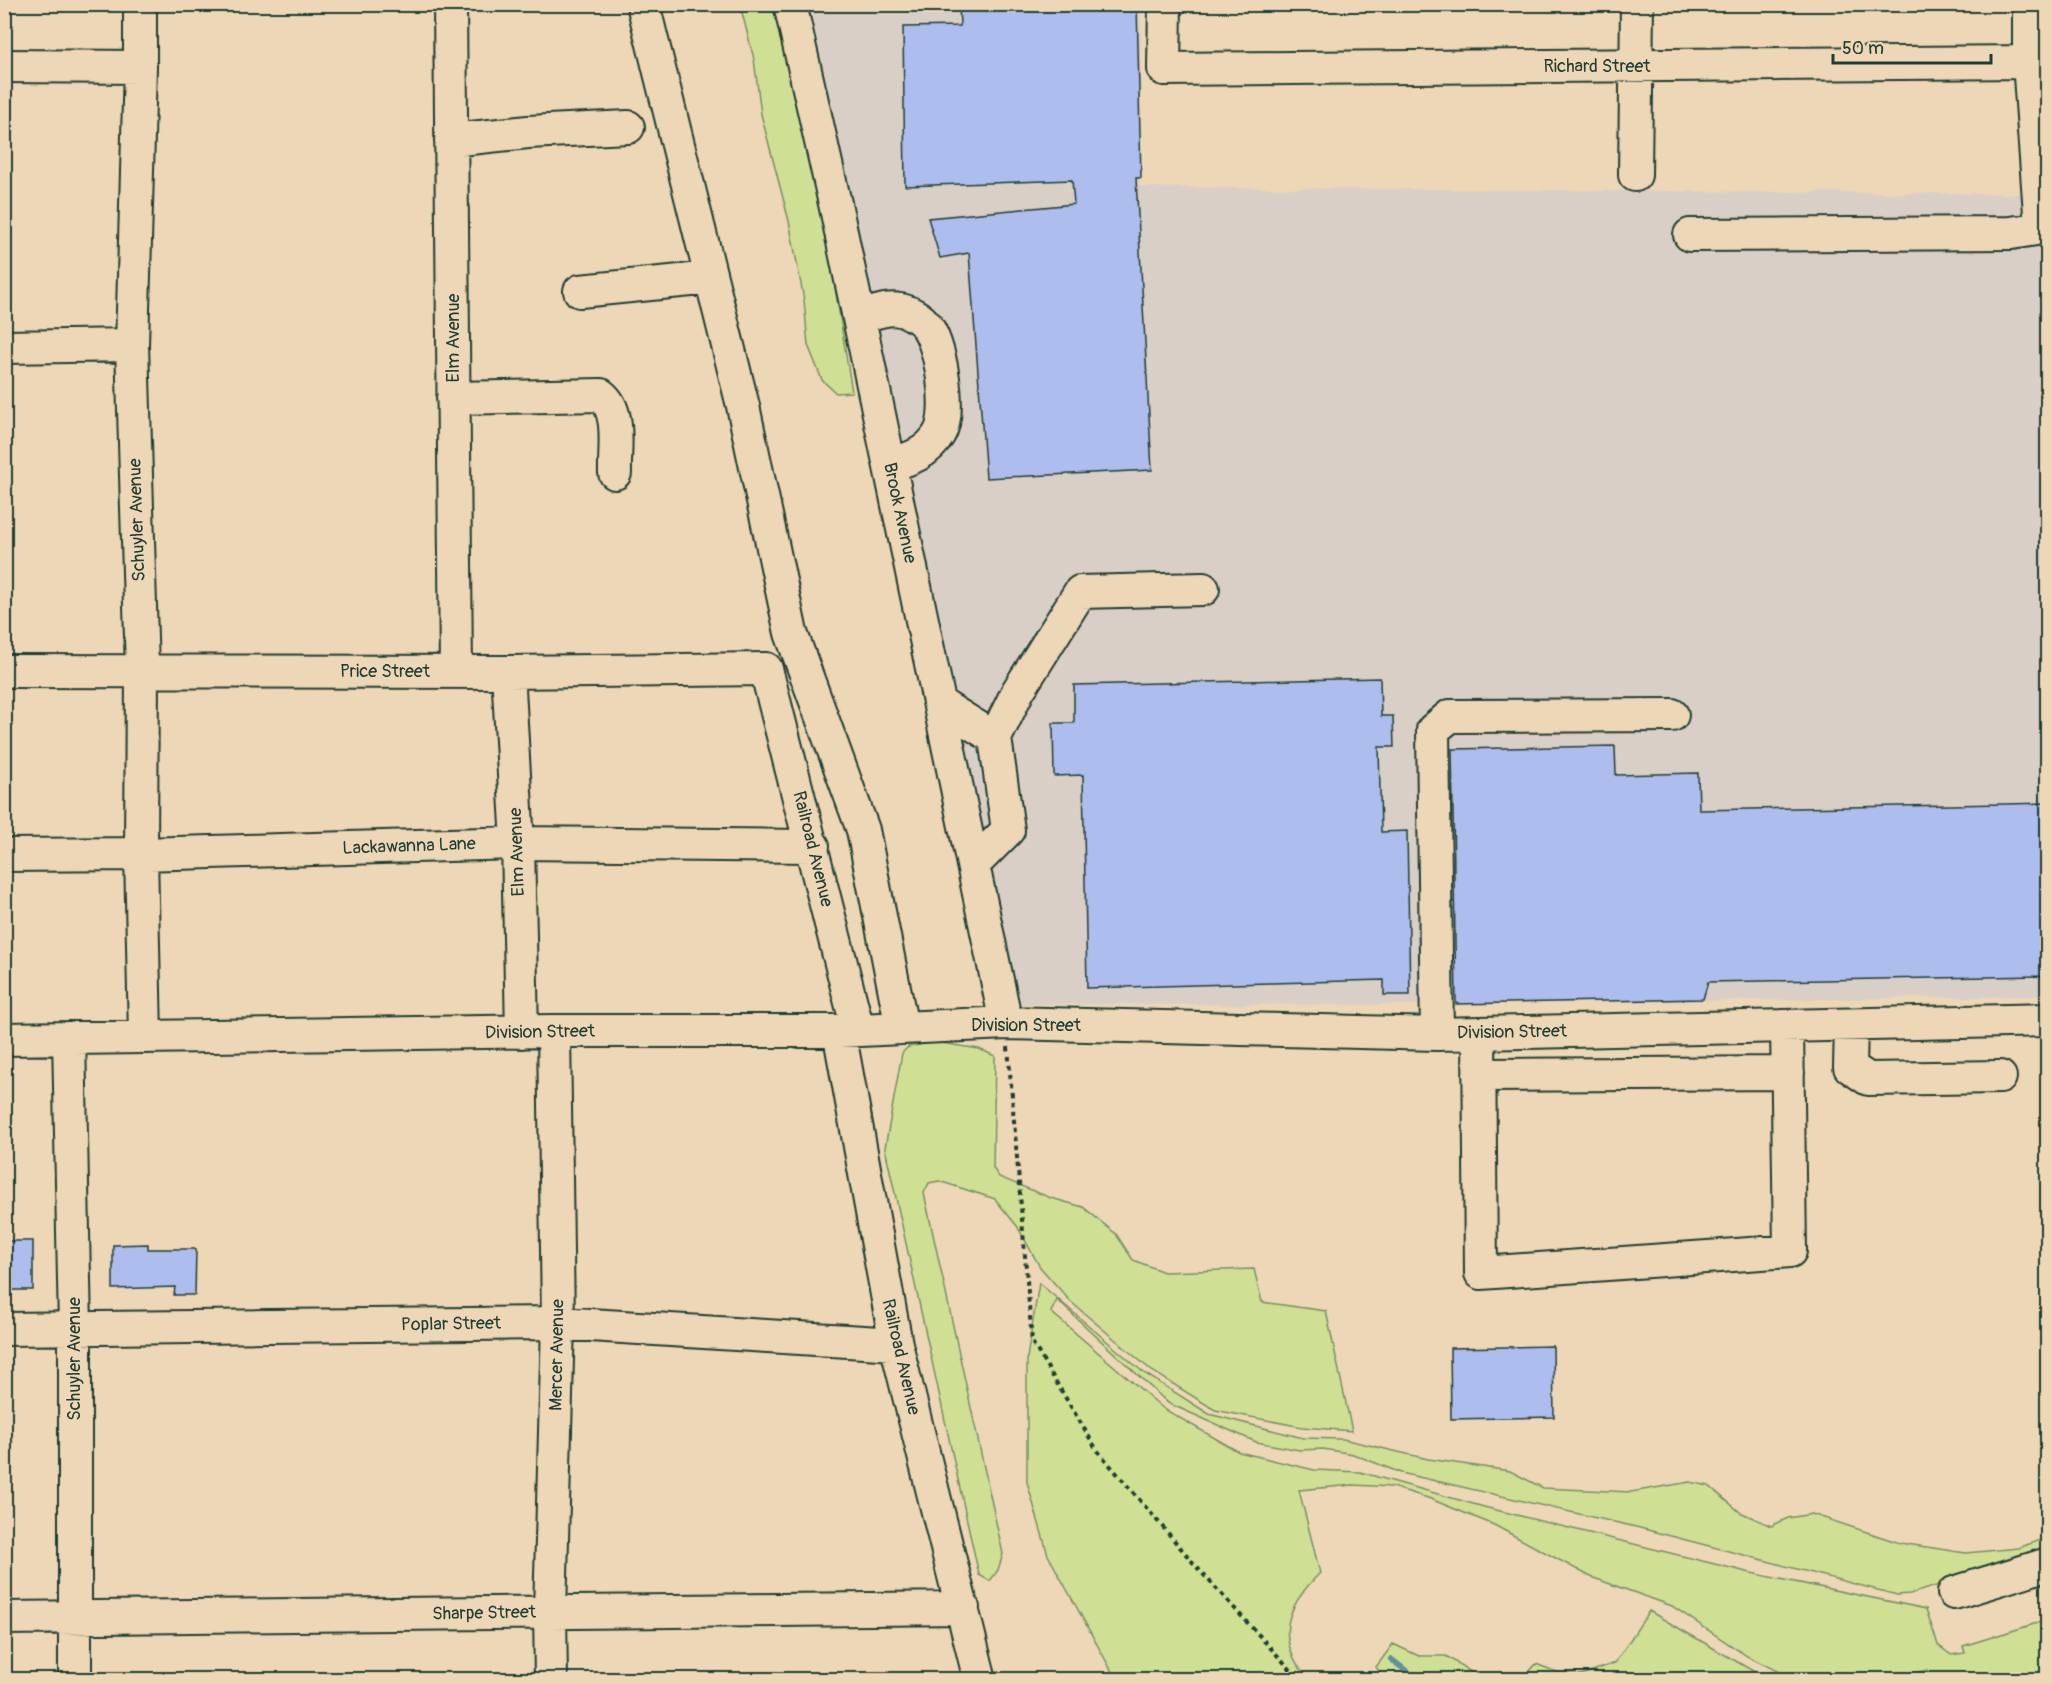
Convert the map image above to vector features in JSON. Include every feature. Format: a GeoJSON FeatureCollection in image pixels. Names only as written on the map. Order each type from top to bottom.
{"type":"FeatureCollection","features":[{"type":"Feature","properties":{"kind":"street","name":"Schuyler Avenue"},"geometry":{"type":"LineString","coordinates":[[140,4],[141,67],[132,345],[142,670],[141,854],[145,1036]]}},
{"type":"Feature","properties":{"kind":"street","name":"Elm Avenue"},"geometry":{"type":"LineString","coordinates":[[450,4],[456,672]]}},
{"type":"Feature","properties":{"kind":"street"},"geometry":{"type":"LineString","coordinates":[[643,4],[743,406],[791,633],[863,830],[902,1028]]}},
{"type":"Feature","properties":{"kind":"street","name":"Brook Avenue"},"geometry":{"type":"LineString","coordinates":[[790,4],[859,317],[1006,1023]]}},
{"type":"Feature","properties":{"kind":"street","name":"Richard Street"},"geometry":{"type":"LineString","coordinates":[[1165,4],[1164,69],[2029,62]]}},
{"type":"Feature","properties":{"kind":"street"},"geometry":{"type":"LineString","coordinates":[[1635,175],[1636,4]]}},
{"type":"Feature","properties":{"kind":"street"},"geometry":{"type":"LineString","coordinates":[[1690,235],[2011,232],[2044,227],[2029,62],[2029,4]]}},
{"type":"Feature","properties":{"kind":"street"},"geometry":{"type":"LineString","coordinates":[[4,66],[141,67]]}},
{"type":"Feature","properties":{"kind":"street"},"geometry":{"type":"LineString","coordinates":[[451,140],[528,132],[628,127]]}},
{"type":"Feature","properties":{"kind":"street"},"geometry":{"type":"LineString","coordinates":[[580,291],[711,278]]}},
{"type":"Feature","properties":{"kind":"street"},"geometry":{"type":"LineString","coordinates":[[859,317],[886,310],[900,310],[925,323],[932,336],[946,394],[941,432],[932,444],[915,458],[890,465]]}},
{"type":"Feature","properties":{"kind":"street"},"geometry":{"type":"LineString","coordinates":[[4,347],[132,345]]}},
{"type":"Feature","properties":{"kind":"street"},"geometry":{"type":"LineString","coordinates":[[453,398],[601,395],[612,408],[614,418],[615,473]]}},
{"type":"Feature","properties":{"kind":"street"},"geometry":{"type":"LineString","coordinates":[[973,865],[1008,830],[995,738],[1018,691],[1080,592],[1203,589]]}},
{"type":"Feature","properties":{"kind":"street","name":"Price Street"},"geometry":{"type":"LineString","coordinates":[[4,671],[508,672],[766,669]]}},
{"type":"Feature","properties":{"kind":"street","name":"Railroad Avenue"},"geometry":{"type":"LineString","coordinates":[[766,669],[813,846],[848,1030],[896,1344],[980,1680]]}},
{"type":"Feature","properties":{"kind":"street","name":"Elm Avenue"},"geometry":{"type":"LineString","coordinates":[[508,672],[518,843],[522,1032]]}},
{"type":"Feature","properties":{"kind":"street"},"geometry":{"type":"LineString","coordinates":[[940,704],[995,738]]}},
{"type":"Feature","properties":{"kind":"street"},"geometry":{"type":"LineString","coordinates":[[1437,1034],[1433,730],[1450,716],[1672,715]]}},
{"type":"Feature","properties":{"kind":"street","name":"Lackawanna Lane"},"geometry":{"type":"LineString","coordinates":[[4,855],[141,854],[518,843],[813,846]]}},
{"type":"Feature","properties":{"kind":"street","name":"Division Street"},"geometry":{"type":"LineString","coordinates":[[4,1039],[554,1031],[848,1030],[1006,1023],[1437,1034],[2048,1020]]}},
{"type":"Feature","properties":{"kind":"street"},"geometry":{"type":"LineString","coordinates":[[1851,1025],[1850,1067],[1868,1079],[2000,1077]]}},
{"type":"Feature","properties":{"kind":"street"},"geometry":{"type":"LineString","coordinates":[[1479,1033],[1481,1273],[1790,1251],[1787,1026]]}},
{"type":"Feature","properties":{"kind":"street"},"geometry":{"type":"LineString","coordinates":[[1674,1029],[1677,1074]]}},
{"type":"Feature","properties":{"kind":"street","name":"Mercer Avenue"},"geometry":{"type":"LineString","coordinates":[[551,1680],[550,1612],[558,1323],[554,1031]]}},
{"type":"Feature","properties":{"kind":"street","name":"Schuyler Avenue"},"geometry":{"type":"LineString","coordinates":[[69,1038],[75,1328],[75,1680]]}},
{"type":"Feature","properties":{"kind":"street"},"geometry":{"type":"LineString","coordinates":[[1479,1075],[1788,1073]]}},
{"type":"Feature","properties":{"kind":"street","name":"Poplar Street"},"geometry":{"type":"LineString","coordinates":[[4,1329],[558,1323],[896,1344]]}},
{"type":"Feature","properties":{"kind":"street"},"geometry":{"type":"LineString","coordinates":[[1954,1593],[2048,1564]]}},
{"type":"Feature","properties":{"kind":"street","name":"Sharpe Street"},"geometry":{"type":"LineString","coordinates":[[4,1618],[963,1608]]}},
{"type":"Feature","properties":{"kind":"path"},"geometry":{"type":"LineString","coordinates":[[1006,1023],[1032,1342],[1097,1449],[1202,1573],[1300,1680]]}},
{"type":"Feature","properties":{"kind":"shaded area"},"geometry":{"type":"Polygon","coordinates":[[[805,5],[1141,5],[1140,187],[2047,194],[2047,996],[1419,1005],[1018,1004],[805,5]]]}},
{"type":"Feature","properties":{"kind":"green space"},"geometry":{"type":"Polygon","coordinates":[[[2047,4],[2048,191],[2043,5],[2047,4]]]}},
{"type":"Feature","properties":{"kind":"green space"},"geometry":{"type":"Polygon","coordinates":[[[740,5],[780,5],[826,231],[852,392],[836,393],[822,380],[808,345],[804,300],[789,221],[761,114],[754,59],[740,5]]]}},
{"type":"Feature","properties":{"kind":"green space"},"geometry":{"type":"Polygon","coordinates":[[[935,1042],[979,1049],[995,1056],[993,1168],[999,1177],[1051,1198],[1083,1207],[1116,1234],[1133,1260],[1164,1272],[1254,1269],[1262,1302],[1326,1311],[1352,1431],[1302,1427],[1215,1410],[1152,1371],[1071,1302],[1040,1267],[1017,1226],[995,1199],[939,1181],[929,1183],[924,1193],[1003,1554],[998,1570],[990,1581],[979,1575],[885,1148],[902,1053],[908,1047],[935,1042]]]}},
{"type":"Feature","properties":{"kind":"green space"},"geometry":{"type":"Polygon","coordinates":[[[1039,1283],[1144,1373],[1209,1414],[1303,1438],[1343,1439],[1428,1459],[1510,1471],[1543,1488],[1631,1492],[1690,1482],[1709,1486],[1740,1512],[1771,1526],[1788,1518],[1812,1514],[1900,1543],[1966,1553],[2019,1548],[2047,1537],[2047,1552],[1910,1594],[1897,1595],[1636,1527],[1401,1473],[1353,1454],[1323,1449],[1299,1450],[1256,1442],[1168,1403],[1057,1300],[1051,1312],[1164,1409],[1239,1452],[1314,1470],[1360,1472],[1484,1507],[1751,1573],[1926,1609],[1938,1645],[1951,1655],[1965,1653],[1963,1646],[2047,1620],[2047,1679],[1928,1679],[1927,1670],[1892,1679],[1793,1679],[1747,1656],[1672,1606],[1591,1577],[1494,1525],[1428,1498],[1392,1487],[1353,1485],[1299,1490],[1320,1573],[1299,1598],[1292,1611],[1288,1624],[1288,1637],[1297,1664],[1308,1679],[1116,1679],[1048,1555],[1027,1482],[1027,1358],[1039,1283]]]}},
{"type":"Feature","properties":{"kind":"green space"},"geometry":{"type":"Polygon","coordinates":[[[1649,1611],[1767,1679],[1523,1679],[1536,1664],[1559,1673],[1581,1675],[1615,1663],[1649,1611]]]}},
{"type":"Feature","properties":{"kind":"green space"},"geometry":{"type":"Polygon","coordinates":[[[1393,1644],[1419,1656],[1446,1656],[1482,1679],[1384,1679],[1376,1667],[1393,1644]]]}},
{"type":"Feature","properties":{"kind":"building"},"geometry":{"type":"Polygon","coordinates":[[[959,4],[1137,4],[1141,178],[1136,178],[1152,470],[986,478],[969,253],[940,258],[928,218],[1074,204],[1072,180],[905,186],[903,27],[960,26],[959,4]]]}},
{"type":"Feature","properties":{"kind":"building"},"geometry":{"type":"Polygon","coordinates":[[[1380,678],[1381,716],[1393,716],[1394,747],[1379,747],[1381,832],[1407,831],[1410,995],[1384,995],[1384,980],[1087,988],[1083,775],[1054,776],[1053,723],[1074,723],[1074,685],[1380,678]]]}},
{"type":"Feature","properties":{"kind":"building"},"geometry":{"type":"Polygon","coordinates":[[[1615,746],[1616,775],[1698,773],[1699,810],[2048,803],[2048,976],[1708,982],[1703,999],[1456,1004],[1452,749],[1615,746]]]}},
{"type":"Feature","properties":{"kind":"building"},"geometry":{"type":"Polygon","coordinates":[[[5,1241],[33,1241],[33,1290],[5,1290],[5,1241]]]}},
{"type":"Feature","properties":{"kind":"building"},"geometry":{"type":"Polygon","coordinates":[[[148,1244],[148,1249],[196,1249],[195,1295],[174,1295],[175,1287],[113,1289],[113,1245],[148,1244]]]}},
{"type":"Feature","properties":{"kind":"building"},"geometry":{"type":"Polygon","coordinates":[[[1553,1346],[1554,1417],[1451,1419],[1450,1348],[1553,1346]]]}},
{"type":"Feature","properties":{"kind":"waterway"},"geometry":{"type":"LineString","coordinates":[[1391,1659],[1418,1680]]}}]}
